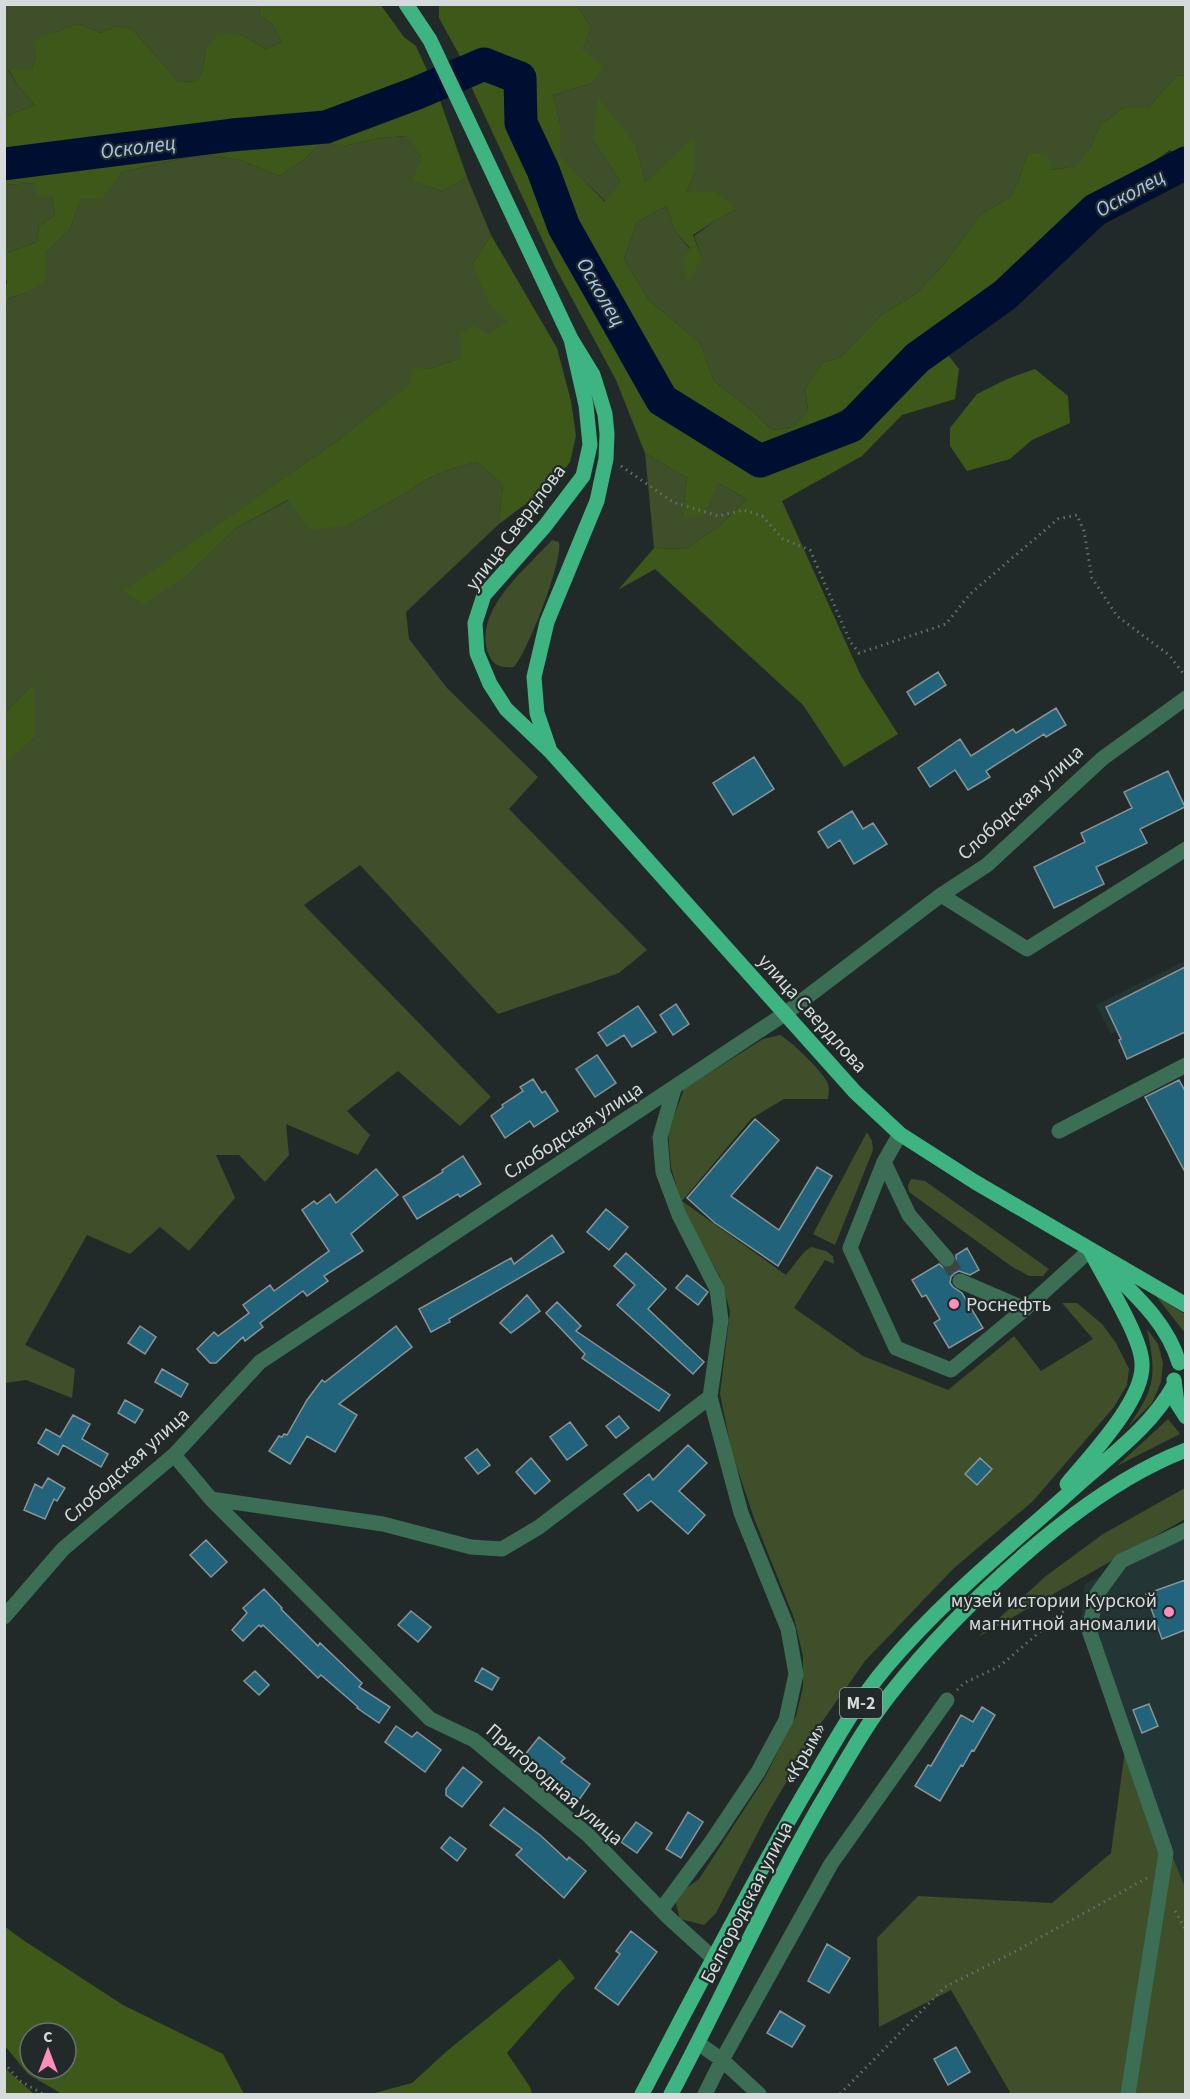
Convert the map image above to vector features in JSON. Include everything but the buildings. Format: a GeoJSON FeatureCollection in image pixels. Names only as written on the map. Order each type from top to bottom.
{"type":"FeatureCollection","features":[{"type":"Feature","properties":{"kind":"main road","name":"улица Свердлова"},"geometry":{"type":"LineString","coordinates":[[406,4],[430,40],[570,339],[593,375],[605,414],[606,459],[597,501],[547,622],[534,677],[537,713],[550,751]]}},
{"type":"Feature","properties":{"kind":"main road","name":"улица Свердлова"},"geometry":{"type":"LineString","coordinates":[[570,339],[586,405],[590,445],[583,476],[545,526],[484,595],[475,622],[477,653],[490,684],[506,709],[550,751],[855,1092],[900,1134],[1090,1251]]}},
{"type":"Feature","properties":{"kind":"main road"},"geometry":{"type":"LineString","coordinates":[[1090,1251],[1182,1299]]}},
{"type":"Feature","properties":{"kind":"main road"},"geometry":{"type":"LineString","coordinates":[[1090,1251],[1149,1310],[1182,1358]]}},
{"type":"Feature","properties":{"kind":"main road"},"geometry":{"type":"LineString","coordinates":[[1035,1523],[1114,1425],[1132,1400],[1140,1383],[1143,1363],[1137,1342],[1090,1251]]}},
{"type":"Feature","properties":{"kind":"main road","name":"«Крым»"},"geometry":{"type":"LineString","coordinates":[[642,2094],[766,1859],[845,1724],[885,1668],[928,1620],[998,1554],[1151,1418],[1164,1403],[1174,1384],[1182,1358]]}},
{"type":"Feature","properties":{"kind":"main road","name":"«Крым»"},"geometry":{"type":"LineString","coordinates":[[1174,1384],[1177,1403],[1185,1417]]}},
{"type":"Feature","properties":{"kind":"main road","name":"Белгородская улица"},"geometry":{"type":"LineString","coordinates":[[671,2094],[785,1867],[848,1758],[890,1694],[971,1602],[1045,1537],[1081,1509],[1128,1479],[1185,1450]]}},
{"type":"Feature","properties":{"kind":"street","name":"Слободская улица"},"geometry":{"type":"LineString","coordinates":[[4,1617],[63,1549],[174,1455],[260,1362],[786,1013],[941,895],[987,865],[1102,758],[1185,701]]}},
{"type":"Feature","properties":{"kind":"street"},"geometry":{"type":"LineString","coordinates":[[941,895],[1027,949],[1185,849]]}},
{"type":"Feature","properties":{"kind":"street"},"geometry":{"type":"LineString","coordinates":[[1059,1131],[1185,1065]]}},
{"type":"Feature","properties":{"kind":"street"},"geometry":{"type":"LineString","coordinates":[[661,1910],[712,1841],[758,1772],[786,1720],[796,1674],[788,1629],[741,1513],[710,1397],[721,1320],[717,1289],[680,1215],[663,1172],[660,1137],[674,1089]]}},
{"type":"Feature","properties":{"kind":"street"},"geometry":{"type":"LineString","coordinates":[[900,1134],[884,1162],[850,1248],[896,1348],[951,1370],[1090,1251]]}},
{"type":"Feature","properties":{"kind":"street"},"geometry":{"type":"LineString","coordinates":[[884,1162],[909,1215],[947,1259]]}},
{"type":"Feature","properties":{"kind":"street"},"geometry":{"type":"LineString","coordinates":[[960,1281],[1025,1309]]}},
{"type":"Feature","properties":{"kind":"street"},"geometry":{"type":"LineString","coordinates":[[211,1499],[383,1524],[471,1547],[502,1549],[539,1527],[710,1397]]}},
{"type":"Feature","properties":{"kind":"street","name":"Пригородная улица"},"geometry":{"type":"LineString","coordinates":[[174,1455],[211,1499],[430,1719],[474,1740],[588,1836],[661,1910],[713,1958]]}},
{"type":"Feature","properties":{"kind":"street"},"geometry":{"type":"LineString","coordinates":[[1128,2094],[1166,1853],[1089,1630],[1097,1594],[1121,1561],[1185,1530]]}},
{"type":"Feature","properties":{"kind":"street"},"geometry":{"type":"LineString","coordinates":[[705,2094],[831,1864],[947,1700]]}},
{"type":"Feature","properties":{"kind":"street"},"geometry":{"type":"LineString","coordinates":[[698,2043],[722,2060],[759,2094]]}},
{"type":"Feature","properties":{"kind":"path"},"geometry":{"type":"LineString","coordinates":[[606,459],[626,468],[674,502],[718,516],[744,510],[762,516],[783,539],[810,550],[850,641],[859,653],[946,624],[970,594],[1058,519],[1077,515],[1084,531],[1092,578],[1110,606],[1117,616],[1169,655],[1185,677]]}},
{"type":"Feature","properties":{"kind":"path"},"geometry":{"type":"LineString","coordinates":[[947,1700],[964,1683],[1000,1666],[1079,1598],[1097,1594]]}},
{"type":"Feature","properties":{"kind":"path"},"geometry":{"type":"LineString","coordinates":[[840,2094],[945,1987],[1016,1951],[1152,1876],[1166,1853]]}},
{"type":"Feature","properties":{"kind":"path"},"geometry":{"type":"LineString","coordinates":[[4,2063],[20,2081],[44,2094]]}},
{"type":"Feature","properties":{"kind":"shaded area"},"geometry":{"type":"Polygon","coordinates":[[[1185,961],[1185,997],[1111,1034],[1096,1005],[1185,961]]]}},
{"type":"Feature","properties":{"kind":"shaded area"},"geometry":{"type":"Polygon","coordinates":[[[1185,1534],[1185,1887],[1080,1630],[1085,1584],[1185,1534]]]}},
{"type":"Feature","properties":{"kind":"green space"},"geometry":{"type":"Polygon","coordinates":[[[380,4],[404,37],[416,46],[438,95],[467,177],[443,191],[413,181],[421,156],[406,136],[380,138],[344,146],[322,142],[305,159],[279,176],[241,160],[202,154],[122,172],[102,199],[81,199],[70,229],[46,253],[46,280],[26,293],[9,298],[5,309],[7,283],[5,254],[37,242],[39,226],[55,215],[52,196],[37,195],[34,183],[5,185],[5,117],[35,105],[19,87],[8,69],[32,70],[36,54],[35,39],[79,24],[101,33],[116,26],[132,29],[179,82],[197,81],[202,71],[206,49],[219,32],[243,36],[266,49],[282,42],[272,24],[260,15],[259,5],[380,4]]]}},
{"type":"Feature","properties":{"kind":"green space"},"geometry":{"type":"Polygon","coordinates":[[[5,5],[259,5],[260,15],[272,24],[282,42],[266,49],[243,36],[206,49],[202,71],[197,81],[179,82],[132,29],[116,26],[101,33],[79,24],[36,39],[36,54],[32,70],[8,70],[35,105],[5,117],[5,5]]]}},
{"type":"Feature","properties":{"kind":"green space"},"geometry":{"type":"Polygon","coordinates":[[[439,5],[577,5],[591,28],[583,49],[603,67],[592,83],[553,95],[560,123],[560,156],[605,202],[620,181],[593,140],[598,97],[636,145],[645,182],[695,136],[695,172],[687,192],[714,191],[737,209],[693,235],[702,258],[688,282],[682,260],[690,248],[674,230],[667,206],[637,222],[624,259],[649,300],[700,343],[714,381],[754,412],[772,430],[793,427],[808,410],[805,388],[822,363],[841,357],[881,315],[917,293],[945,263],[980,215],[1010,197],[1028,153],[1047,153],[1052,170],[1076,166],[1090,148],[1100,125],[1123,108],[1148,108],[1177,75],[1185,76],[1185,160],[1170,150],[1090,207],[998,293],[929,330],[959,369],[955,399],[902,415],[862,456],[782,501],[861,676],[898,734],[844,767],[803,705],[655,569],[618,590],[654,548],[686,549],[719,526],[747,499],[718,483],[704,515],[682,518],[687,478],[645,453],[616,380],[555,267],[470,84],[486,69],[515,85],[515,123],[538,172],[558,230],[657,406],[760,470],[850,406],[761,454],[670,393],[572,221],[531,120],[528,73],[483,53],[462,60],[439,18],[439,5]]]}},
{"type":"Feature","properties":{"kind":"green space"},"geometry":{"type":"Polygon","coordinates":[[[577,5],[1185,5],[1185,76],[1177,75],[1148,108],[1123,108],[1100,125],[1090,148],[1077,166],[1051,170],[1028,153],[1010,197],[980,215],[945,263],[917,293],[881,315],[841,357],[822,363],[805,388],[808,410],[793,427],[772,430],[754,412],[714,381],[700,343],[649,300],[624,259],[637,222],[667,206],[674,230],[690,249],[702,258],[694,236],[737,209],[687,192],[695,172],[695,137],[645,182],[636,145],[593,140],[620,181],[606,202],[560,157],[560,123],[553,95],[592,83],[583,49],[591,28],[577,5]]]}},
{"type":"Feature","properties":{"kind":"green space"},"geometry":{"type":"Polygon","coordinates":[[[407,136],[421,156],[414,181],[443,191],[467,177],[491,235],[472,265],[508,322],[488,334],[461,358],[429,369],[338,440],[124,591],[190,573],[236,528],[289,500],[349,525],[423,481],[450,469],[477,462],[503,485],[499,524],[406,612],[409,639],[447,688],[538,777],[509,809],[647,950],[619,973],[498,1014],[360,865],[304,905],[491,1097],[460,1126],[398,1071],[347,1111],[370,1135],[358,1155],[286,1124],[289,1155],[265,1182],[239,1155],[216,1155],[235,1198],[189,1251],[160,1227],[130,1254],[87,1235],[25,1345],[75,1369],[72,1398],[26,1380],[5,1383],[4,764],[34,738],[33,684],[5,713],[5,309],[9,298],[26,293],[46,253],[70,229],[81,199],[102,198],[122,172],[202,154],[241,160],[279,176],[305,159],[322,142],[344,146],[380,138],[407,136]]]}},
{"type":"Feature","properties":{"kind":"green space"},"geometry":{"type":"Polygon","coordinates":[[[34,183],[52,196],[55,215],[39,226],[37,242],[5,254],[5,185],[34,183]]]}},
{"type":"Feature","properties":{"kind":"green space"},"geometry":{"type":"Polygon","coordinates":[[[491,235],[557,348],[571,401],[576,436],[570,462],[555,482],[499,524],[503,485],[477,462],[450,469],[423,481],[349,525],[310,530],[288,500],[236,528],[190,573],[144,604],[123,591],[338,440],[408,385],[413,368],[429,369],[461,358],[460,335],[473,325],[488,334],[507,322],[490,305],[472,265],[491,235]]]}},
{"type":"Feature","properties":{"kind":"green space"},"geometry":{"type":"Polygon","coordinates":[[[1035,369],[1068,396],[1070,423],[1032,440],[1010,459],[967,471],[950,446],[950,428],[977,394],[1007,379],[1035,369]]]}},
{"type":"Feature","properties":{"kind":"green space"},"geometry":{"type":"Polygon","coordinates":[[[645,453],[687,478],[682,518],[718,483],[747,499],[719,526],[686,549],[654,548],[645,453]]]}},
{"type":"Feature","properties":{"kind":"green space"},"geometry":{"type":"Polygon","coordinates":[[[552,540],[559,542],[556,567],[528,643],[514,667],[498,665],[492,661],[488,653],[485,637],[488,621],[495,606],[516,577],[552,540]]]}},
{"type":"Feature","properties":{"kind":"green space"},"geometry":{"type":"Polygon","coordinates":[[[34,683],[34,738],[5,764],[5,713],[34,683]]]}},
{"type":"Feature","properties":{"kind":"green space"},"geometry":{"type":"Polygon","coordinates":[[[780,1035],[812,1062],[823,1075],[828,1085],[828,1099],[784,1099],[752,1118],[682,1201],[786,1275],[804,1252],[811,1247],[826,1251],[833,1256],[834,1264],[825,1260],[794,1308],[863,1356],[948,1390],[1014,1336],[1041,1371],[1093,1339],[1062,1303],[1077,1303],[1102,1324],[1116,1343],[1129,1369],[1127,1385],[1114,1407],[1033,1501],[953,1569],[865,1661],[819,1726],[767,1815],[716,1913],[704,1925],[680,1919],[674,1897],[699,1879],[764,1779],[796,1716],[803,1687],[803,1656],[794,1618],[755,1521],[732,1453],[720,1394],[730,1311],[720,1277],[683,1210],[671,1167],[668,1132],[684,1089],[763,1039],[780,1035]]]}},
{"type":"Feature","properties":{"kind":"green space"},"geometry":{"type":"Polygon","coordinates":[[[867,1132],[872,1141],[873,1150],[835,1245],[813,1234],[867,1132]]]}},
{"type":"Feature","properties":{"kind":"green space"},"geometry":{"type":"Polygon","coordinates":[[[911,1179],[925,1181],[1049,1269],[1043,1276],[1029,1276],[1011,1266],[909,1192],[908,1185],[911,1179]]]}},
{"type":"Feature","properties":{"kind":"green space"},"geometry":{"type":"Polygon","coordinates":[[[1156,1296],[1185,1314],[1185,1333],[1156,1296]]]}},
{"type":"Feature","properties":{"kind":"green space"},"geometry":{"type":"Polygon","coordinates":[[[1147,1329],[1158,1344],[1163,1363],[1161,1382],[1152,1403],[1128,1427],[1144,1402],[1151,1381],[1153,1370],[1147,1329]]]}},
{"type":"Feature","properties":{"kind":"green space"},"geometry":{"type":"Polygon","coordinates":[[[1168,1419],[1180,1434],[1117,1466],[1168,1419]]]}},
{"type":"Feature","properties":{"kind":"green space"},"geometry":{"type":"Polygon","coordinates":[[[1185,1488],[1185,1519],[978,1637],[1046,1576],[1103,1534],[1185,1488]]]}},
{"type":"Feature","properties":{"kind":"green space"},"geometry":{"type":"Polygon","coordinates":[[[1126,1743],[1185,1887],[1185,2094],[1011,2094],[951,1990],[879,2027],[877,1938],[918,1896],[1052,1903],[1111,1853],[1126,1743]]]}},
{"type":"Feature","properties":{"kind":"green space"},"geometry":{"type":"Polygon","coordinates":[[[4,1926],[123,2005],[223,2054],[244,2094],[62,2094],[40,2081],[78,2081],[78,2021],[18,2021],[18,2062],[5,2046],[4,1926]]]}},
{"type":"Feature","properties":{"kind":"green space"},"geometry":{"type":"Polygon","coordinates":[[[560,1959],[575,1978],[507,2053],[530,2087],[532,2094],[371,2094],[412,2083],[447,2051],[560,1959]]]}},
{"type":"Feature","properties":{"kind":"green space"},"geometry":{"type":"Polygon","coordinates":[[[4,2068],[34,2094],[5,2094],[4,2068]]]}},
{"type":"Feature","properties":{"kind":"waterway","name":"Осколец"},"geometry":{"type":"LineString","coordinates":[[4,164],[232,135],[326,127],[417,93],[484,64],[520,78],[521,123],[543,170],[564,227],[662,400],[760,461],[851,426],[917,358],[1005,295],[1095,210],[1186,163]]}},
{"type":"Feature","properties":{"kind":"tunnel"},"geometry":{"type":"LineString","coordinates":[[947,1259],[960,1281]]}},
{"type":"Feature","properties":{"kind":"place","name":"Роснефть"},"geometry":{"type":"Point","coordinates":[954,1304]}},
{"type":"Feature","properties":{"kind":"place","name":"музей истории Курской магнитной аномалии"},"geometry":{"type":"Point","coordinates":[1169,1612]}}]}
